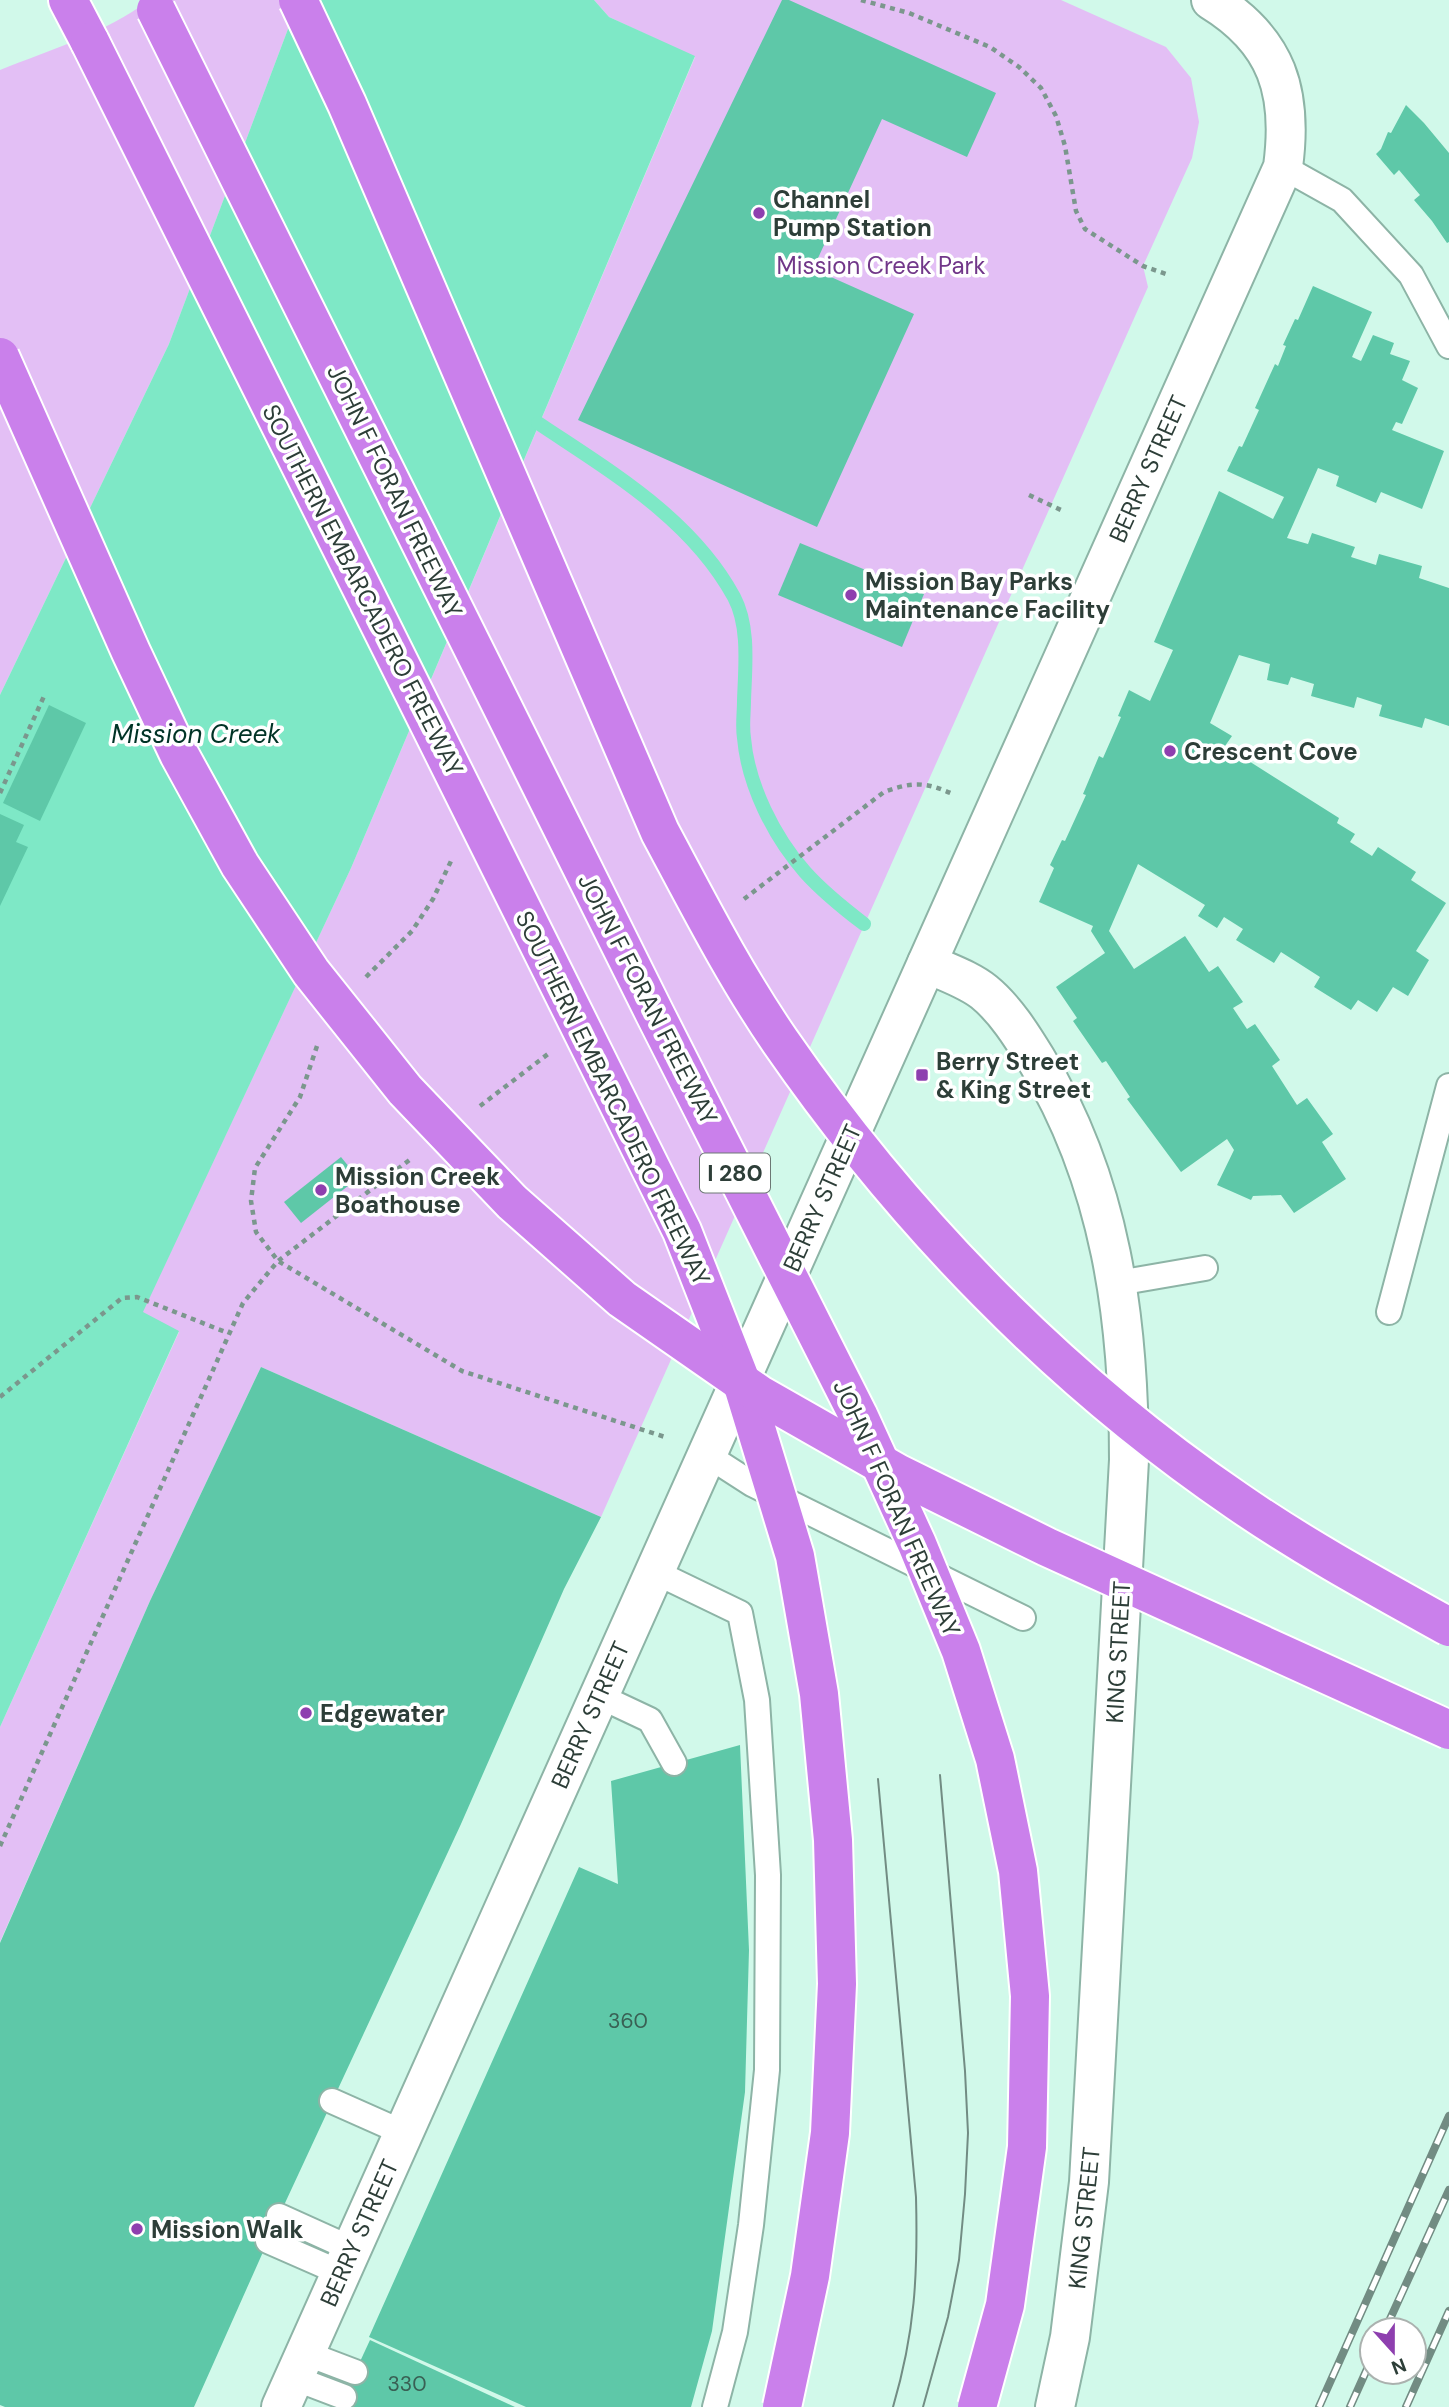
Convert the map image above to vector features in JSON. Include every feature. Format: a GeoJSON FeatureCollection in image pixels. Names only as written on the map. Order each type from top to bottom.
{"type":"FeatureCollection","features":[{"type":"Feature","properties":{"kind":"highway","name":"SOUTHERN EMBARCADERO FREEWAY"},"geometry":{"type":"LineString","coordinates":[[68,0],[682,1231],[744,1389],[794,1556],[819,1694],[833,1840],[836,1984],[830,2133],[810,2276],[782,2407]]}},
{"type":"Feature","properties":{"kind":"highway","name":"JOHN F FORAN FREEWAY"},"geometry":{"type":"LineString","coordinates":[[151,0],[648,1002],[858,1415],[918,1544],[961,1651],[995,1759],[1015,1859],[1030,1996],[1027,2147],[1006,2305],[977,2407]]}},
{"type":"Feature","properties":{"kind":"highway"},"geometry":{"type":"LineString","coordinates":[[298,0],[347,104],[660,832],[719,942],[779,1040],[852,1139],[937,1241],[1032,1336],[1138,1429],[1238,1502],[1346,1570],[1449,1627]]}},
{"type":"Feature","properties":{"kind":"highway"},"geometry":{"type":"LineString","coordinates":[[0,357],[179,754],[240,865],[311,972],[405,1090],[512,1202],[634,1307],[760,1395],[897,1473],[1047,1548],[1449,1730]]}},
{"type":"Feature","properties":{"kind":"street","name":"BERRY STREET"},"geometry":{"type":"LineString","coordinates":[[293,2380],[1283,167],[1287,137],[1286,104],[1278,74],[1249,29],[1229,11],[1211,0]]}},
{"type":"Feature","properties":{"kind":"street","name":"KING STREET"},"geometry":{"type":"LineString","coordinates":[[927,963],[970,983],[993,1001],[1028,1046],[1052,1085],[1071,1124],[1093,1182],[1118,1283],[1126,1345],[1129,1391],[1128,1488],[1089,2182],[1070,2337],[1055,2407]]}},
{"type":"Feature","properties":{"kind":"lane"},"geometry":{"type":"LineString","coordinates":[[1283,167],[1342,200],[1411,275],[1449,346]]}},
{"type":"Feature","properties":{"kind":"lane"},"geometry":{"type":"LineString","coordinates":[[1390,1312],[1449,1086]]}},
{"type":"Feature","properties":{"kind":"lane"},"geometry":{"type":"LineString","coordinates":[[1118,1283],[1205,1268]]}},
{"type":"Feature","properties":{"kind":"lane"},"geometry":{"type":"LineString","coordinates":[[706,1455],[752,1484],[1023,1618]]}},
{"type":"Feature","properties":{"kind":"lane"},"geometry":{"type":"LineString","coordinates":[[655,1572],[740,1613],[757,1700],[768,1875],[767,2070],[751,2225],[737,2319],[715,2407]]}},
{"type":"Feature","properties":{"kind":"lane"},"geometry":{"type":"LineString","coordinates":[[599,1696],[650,1720],[674,1763]]}},
{"type":"Feature","properties":{"kind":"lane"},"geometry":{"type":"LineString","coordinates":[[332,2101],[404,2133]]}},
{"type":"Feature","properties":{"kind":"lane"},"geometry":{"type":"LineString","coordinates":[[279,2216],[347,2261]]}},
{"type":"Feature","properties":{"kind":"lane"},"geometry":{"type":"LineString","coordinates":[[268,2241],[347,2261]]}},
{"type":"Feature","properties":{"kind":"lane"},"geometry":{"type":"LineString","coordinates":[[293,2380],[355,2372]]}},
{"type":"Feature","properties":{"kind":"lane"},"geometry":{"type":"LineString","coordinates":[[293,2380],[344,2397]]}},
{"type":"Feature","properties":{"kind":"path"},"geometry":{"type":"LineString","coordinates":[[861,0],[909,13],[990,47],[1019,67],[1041,88],[1056,116],[1065,146],[1076,211],[1085,229],[1143,266],[1169,275]]}},
{"type":"Feature","properties":{"kind":"path"},"geometry":{"type":"LineString","coordinates":[[1029,495],[1061,510]]}},
{"type":"Feature","properties":{"kind":"path"},"geometry":{"type":"LineString","coordinates":[[0,793],[45,694]]}},
{"type":"Feature","properties":{"kind":"path"},"geometry":{"type":"LineString","coordinates":[[741,902],[884,792],[904,785],[925,783],[993,813]]}},
{"type":"Feature","properties":{"kind":"path"},"geometry":{"type":"LineString","coordinates":[[360,983],[412,932],[433,899],[457,850]]}},
{"type":"Feature","properties":{"kind":"path"},"geometry":{"type":"LineString","coordinates":[[319,1041],[300,1097],[254,1168],[251,1201],[256,1233],[278,1261],[462,1371],[653,1432],[706,1455]]}},
{"type":"Feature","properties":{"kind":"path"},"geometry":{"type":"LineString","coordinates":[[473,1111],[548,1053]]}},
{"type":"Feature","properties":{"kind":"path"},"geometry":{"type":"LineString","coordinates":[[0,1846],[243,1303],[278,1261],[419,1153]]}},
{"type":"Feature","properties":{"kind":"path"},"geometry":{"type":"LineString","coordinates":[[0,1397],[122,1298],[137,1297],[228,1334]]}},
{"type":"Feature","properties":{"kind":"green space"},"geometry":{"type":"Polygon","coordinates":[[[149,0],[299,0],[169,344],[0,695],[0,70],[96,31],[149,0]]]}},
{"type":"Feature","properties":{"kind":"green space","name":"Mission Creek Park"},"geometry":{"type":"Polygon","coordinates":[[[594,0],[1061,0],[1166,47],[1191,78],[1199,122],[1192,158],[1143,266],[1148,287],[601,1517],[261,1367],[150,1601],[0,1942],[0,1727],[179,1332],[142,1313],[351,868],[695,57],[609,17],[594,0]]]}},
{"type":"Feature","properties":{"kind":"water","name":"Mission Creek"},"geometry":{"type":"Polygon","coordinates":[[[299,0],[594,0],[609,17],[695,56],[351,868],[143,1312],[179,1331],[0,1727],[0,695],[169,344],[299,0]]]}},
{"type":"Feature","properties":{"kind":"building","name":"Channel Pump Station"},"geometry":{"type":"Polygon","coordinates":[[[782,0],[789,0],[996,93],[967,157],[882,119],[813,269],[914,314],[817,527],[578,420],[782,0]]]}},
{"type":"Feature","properties":{"kind":"building"},"geometry":{"type":"Polygon","coordinates":[[[1406,105],[1449,153],[1447,243],[1414,200],[1420,195],[1399,170],[1394,175],[1376,154],[1406,105]]]}},
{"type":"Feature","properties":{"kind":"building","name":"Crescent Cove"},"geometry":{"type":"Polygon","coordinates":[[[1313,286],[1372,312],[1352,357],[1361,361],[1373,335],[1394,343],[1390,354],[1410,361],[1402,380],[1418,388],[1402,424],[1396,422],[1392,430],[1444,451],[1422,509],[1381,492],[1376,503],[1336,486],[1339,476],[1318,468],[1287,538],[1308,544],[1312,533],[1355,547],[1351,557],[1376,565],[1379,554],[1422,566],[1419,578],[1449,588],[1449,726],[1425,718],[1422,728],[1379,716],[1382,705],[1357,697],[1354,708],[1311,696],[1314,684],[1291,677],[1288,685],[1267,680],[1270,664],[1239,655],[1210,723],[1232,736],[1225,746],[1339,818],[1337,823],[1355,834],[1350,842],[1372,856],[1378,847],[1416,872],[1411,880],[1446,903],[1416,951],[1429,960],[1408,996],[1393,987],[1377,1012],[1358,1000],[1351,1010],[1314,987],[1320,977],[1281,952],[1274,963],[1236,940],[1243,929],[1224,917],[1217,928],[1198,916],[1205,905],[1138,864],[1109,931],[1134,969],[1185,936],[1209,972],[1218,966],[1243,1002],[1233,1008],[1247,1029],[1255,1024],[1280,1060],[1272,1066],[1297,1105],[1307,1098],[1333,1134],[1322,1142],[1346,1179],[1294,1213],[1281,1195],[1253,1196],[1251,1200],[1217,1185],[1234,1150],[1227,1139],[1181,1172],[1127,1099],[1130,1097],[1106,1061],[1102,1063],[1073,1021],[1077,1018],[1056,987],[1105,953],[1091,931],[1093,926],[1039,902],[1054,868],[1050,865],[1062,840],[1065,841],[1086,795],[1083,794],[1099,756],[1103,758],[1121,717],[1118,716],[1129,690],[1150,701],[1173,650],[1154,642],[1219,491],[1273,519],[1284,497],[1227,471],[1239,446],[1242,447],[1259,410],[1255,408],[1275,364],[1278,366],[1286,346],[1283,345],[1313,286]]]}},
{"type":"Feature","properties":{"kind":"building","name":"Mission Bay Parks Maintenance Facility"},"geometry":{"type":"Polygon","coordinates":[[[800,543],[924,594],[902,647],[778,595],[800,543]]]}},
{"type":"Feature","properties":{"kind":"building"},"geometry":{"type":"Polygon","coordinates":[[[49,705],[86,723],[40,821],[3,803],[49,705]]]}},
{"type":"Feature","properties":{"kind":"building"},"geometry":{"type":"Polygon","coordinates":[[[0,814],[24,825],[16,842],[28,847],[0,906],[0,814]]]}},
{"type":"Feature","properties":{"kind":"building","name":"Mission Creek Boathouse"},"geometry":{"type":"Polygon","coordinates":[[[341,1157],[358,1178],[301,1223],[284,1202],[341,1157]]]}},
{"type":"Feature","properties":{"kind":"building","name":"Edgewater"},"geometry":{"type":"Polygon","coordinates":[[[261,1367],[601,1517],[564,1589],[461,1824],[279,2216],[194,2407],[5,2407],[0,2405],[0,1943],[150,1601],[261,1367]]]}},
{"type":"Feature","properties":{"kind":"building"},"geometry":{"type":"Polygon","coordinates":[[[740,1745],[749,1950],[745,2092],[712,2331],[691,2407],[526,2407],[369,2337],[579,1867],[618,1884],[611,1781],[740,1745]]]}},
{"type":"Feature","properties":{"kind":"building"},"geometry":{"type":"Polygon","coordinates":[[[370,2340],[515,2407],[339,2407],[370,2340]]]}},
{"type":"Feature","properties":{"kind":"waterway"},"geometry":{"type":"LineString","coordinates":[[538,423],[647,499],[696,543],[716,569],[734,597],[742,621],[745,662],[743,733],[746,756],[764,810],[783,843],[805,872],[864,924]]}},
{"type":"Feature","properties":{"kind":"tram line"},"geometry":{"type":"LineString","coordinates":[[923,2407],[948,2317],[959,2260],[968,2133],[940,1775]]}},
{"type":"Feature","properties":{"kind":"tram line"},"geometry":{"type":"LineString","coordinates":[[878,1779],[916,2197],[914,2303],[906,2354],[893,2407]]}},
{"type":"Feature","properties":{"kind":"railway"},"geometry":{"type":"LineString","coordinates":[[1319,2407],[1449,2116]]}},
{"type":"Feature","properties":{"kind":"railway"},"geometry":{"type":"LineString","coordinates":[[1391,2316],[1449,2190]]}},
{"type":"Feature","properties":{"kind":"railway"},"geometry":{"type":"LineString","coordinates":[[1406,2407],[1449,2311]]}},
{"type":"Feature","properties":{"kind":"railway"},"geometry":{"type":"LineString","coordinates":[[1350,2407],[1359,2386]]}},
{"type":"Feature","properties":{"kind":"place","name":"Channel Pump Station"},"geometry":{"type":"Point","coordinates":[759,213]}},
{"type":"Feature","properties":{"kind":"place","name":"Mission Bay Parks Maintenance Facility"},"geometry":{"type":"Point","coordinates":[851,595]}},
{"type":"Feature","properties":{"kind":"place","name":"Crescent Cove"},"geometry":{"type":"Point","coordinates":[1170,751]}},
{"type":"Feature","properties":{"kind":"place","name":"Berry Street & King Street"},"geometry":{"type":"Point","coordinates":[922,1075]}},
{"type":"Feature","properties":{"kind":"place","name":"Mission Creek Boathouse"},"geometry":{"type":"Point","coordinates":[321,1190]}},
{"type":"Feature","properties":{"kind":"place","name":"Edgewater"},"geometry":{"type":"Point","coordinates":[306,1713]}},
{"type":"Feature","properties":{"kind":"place","name":"Mission Walk"},"geometry":{"type":"Point","coordinates":[137,2229]}}]}
